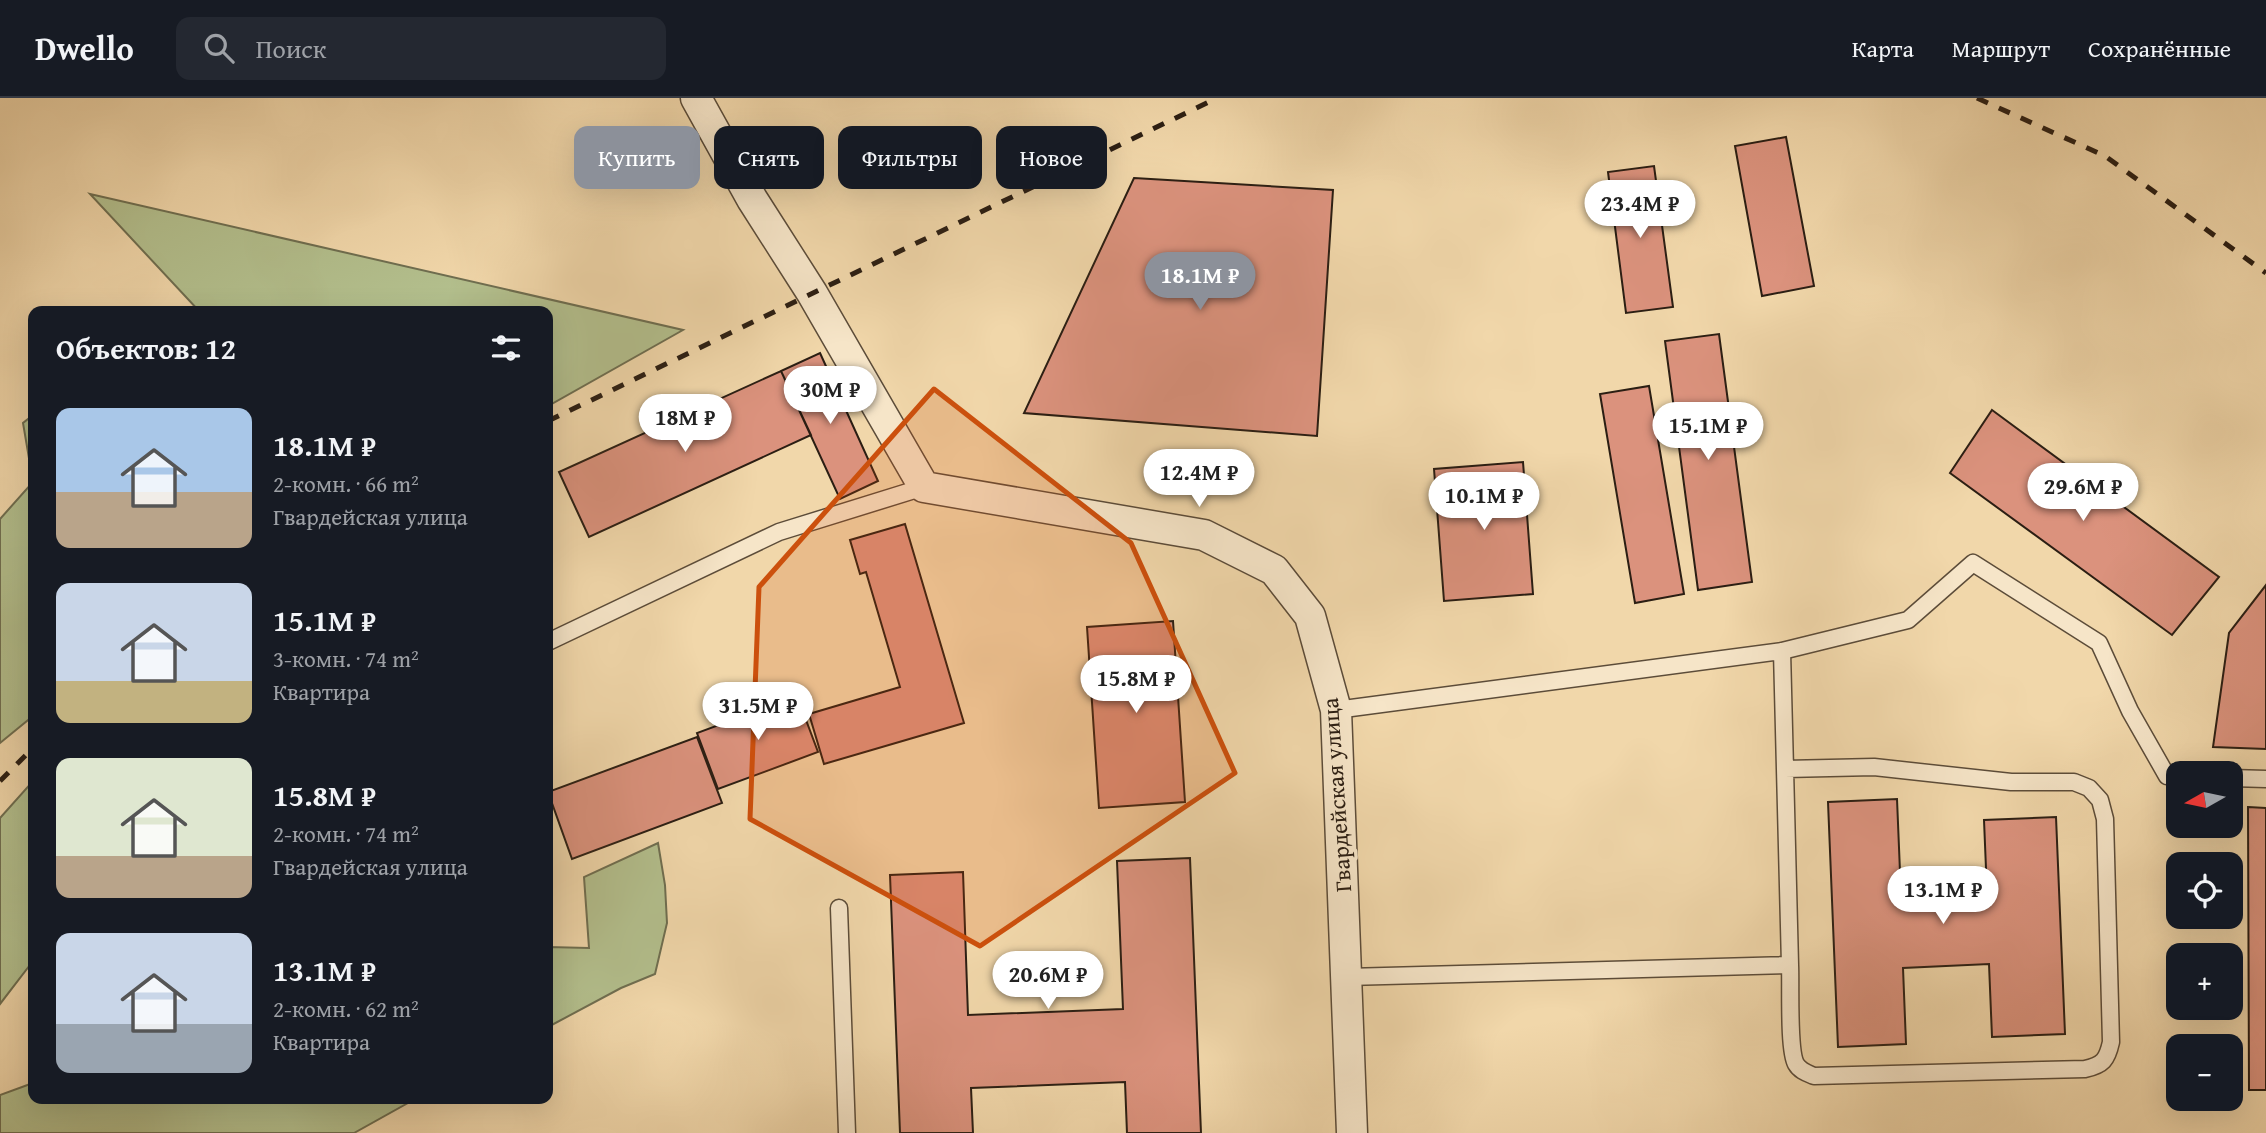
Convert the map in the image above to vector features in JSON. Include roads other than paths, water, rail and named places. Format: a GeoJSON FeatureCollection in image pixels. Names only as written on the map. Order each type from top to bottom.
{"type":"FeatureCollection","features":[{"type":"Feature","properties":{"kind":"street"},"geometry":{"type":"LineString","coordinates":[[696,98],[752,199],[812,293],[923,487]]}},
{"type":"Feature","properties":{"kind":"street","name":"Гвардейская улица"},"geometry":{"type":"LineString","coordinates":[[923,487],[1204,535],[1273,570],[1310,616],[1336,710],[1352,1133]]}},
{"type":"Feature","properties":{"kind":"lane"},"geometry":{"type":"LineString","coordinates":[[553,640],[779,533],[923,487]]}},
{"type":"Feature","properties":{"kind":"lane"},"geometry":{"type":"LineString","coordinates":[[1336,710],[1782,651],[1908,620],[1973,563],[2099,643],[2130,711],[2166,774]]}},
{"type":"Feature","properties":{"kind":"lane"},"geometry":{"type":"LineString","coordinates":[[1782,651],[1785,769],[1790,965],[1792,1041],[1795,1063],[1803,1072],[1814,1076],[2085,1069],[2099,1066],[2107,1058],[2111,1042],[2105,819],[2100,800],[2089,788],[2074,782],[2011,782],[1874,767],[1785,769]]}},
{"type":"Feature","properties":{"kind":"lane"},"geometry":{"type":"LineString","coordinates":[[2244,778],[2266,779]]}},
{"type":"Feature","properties":{"kind":"lane"},"geometry":{"type":"LineString","coordinates":[[839,908],[847,1133]]}},
{"type":"Feature","properties":{"kind":"lane"},"geometry":{"type":"LineString","coordinates":[[1347,976],[1790,965]]}},
{"type":"Feature","properties":{"kind":"railway"},"geometry":{"type":"LineString","coordinates":[[553,419],[1217,98]]}},
{"type":"Feature","properties":{"kind":"railway"},"geometry":{"type":"LineString","coordinates":[[1977,98],[2105,156],[2266,273]]}},
{"type":"Feature","properties":{"kind":"railway"},"geometry":{"type":"LineString","coordinates":[[0,781],[28,753]]}}]}
